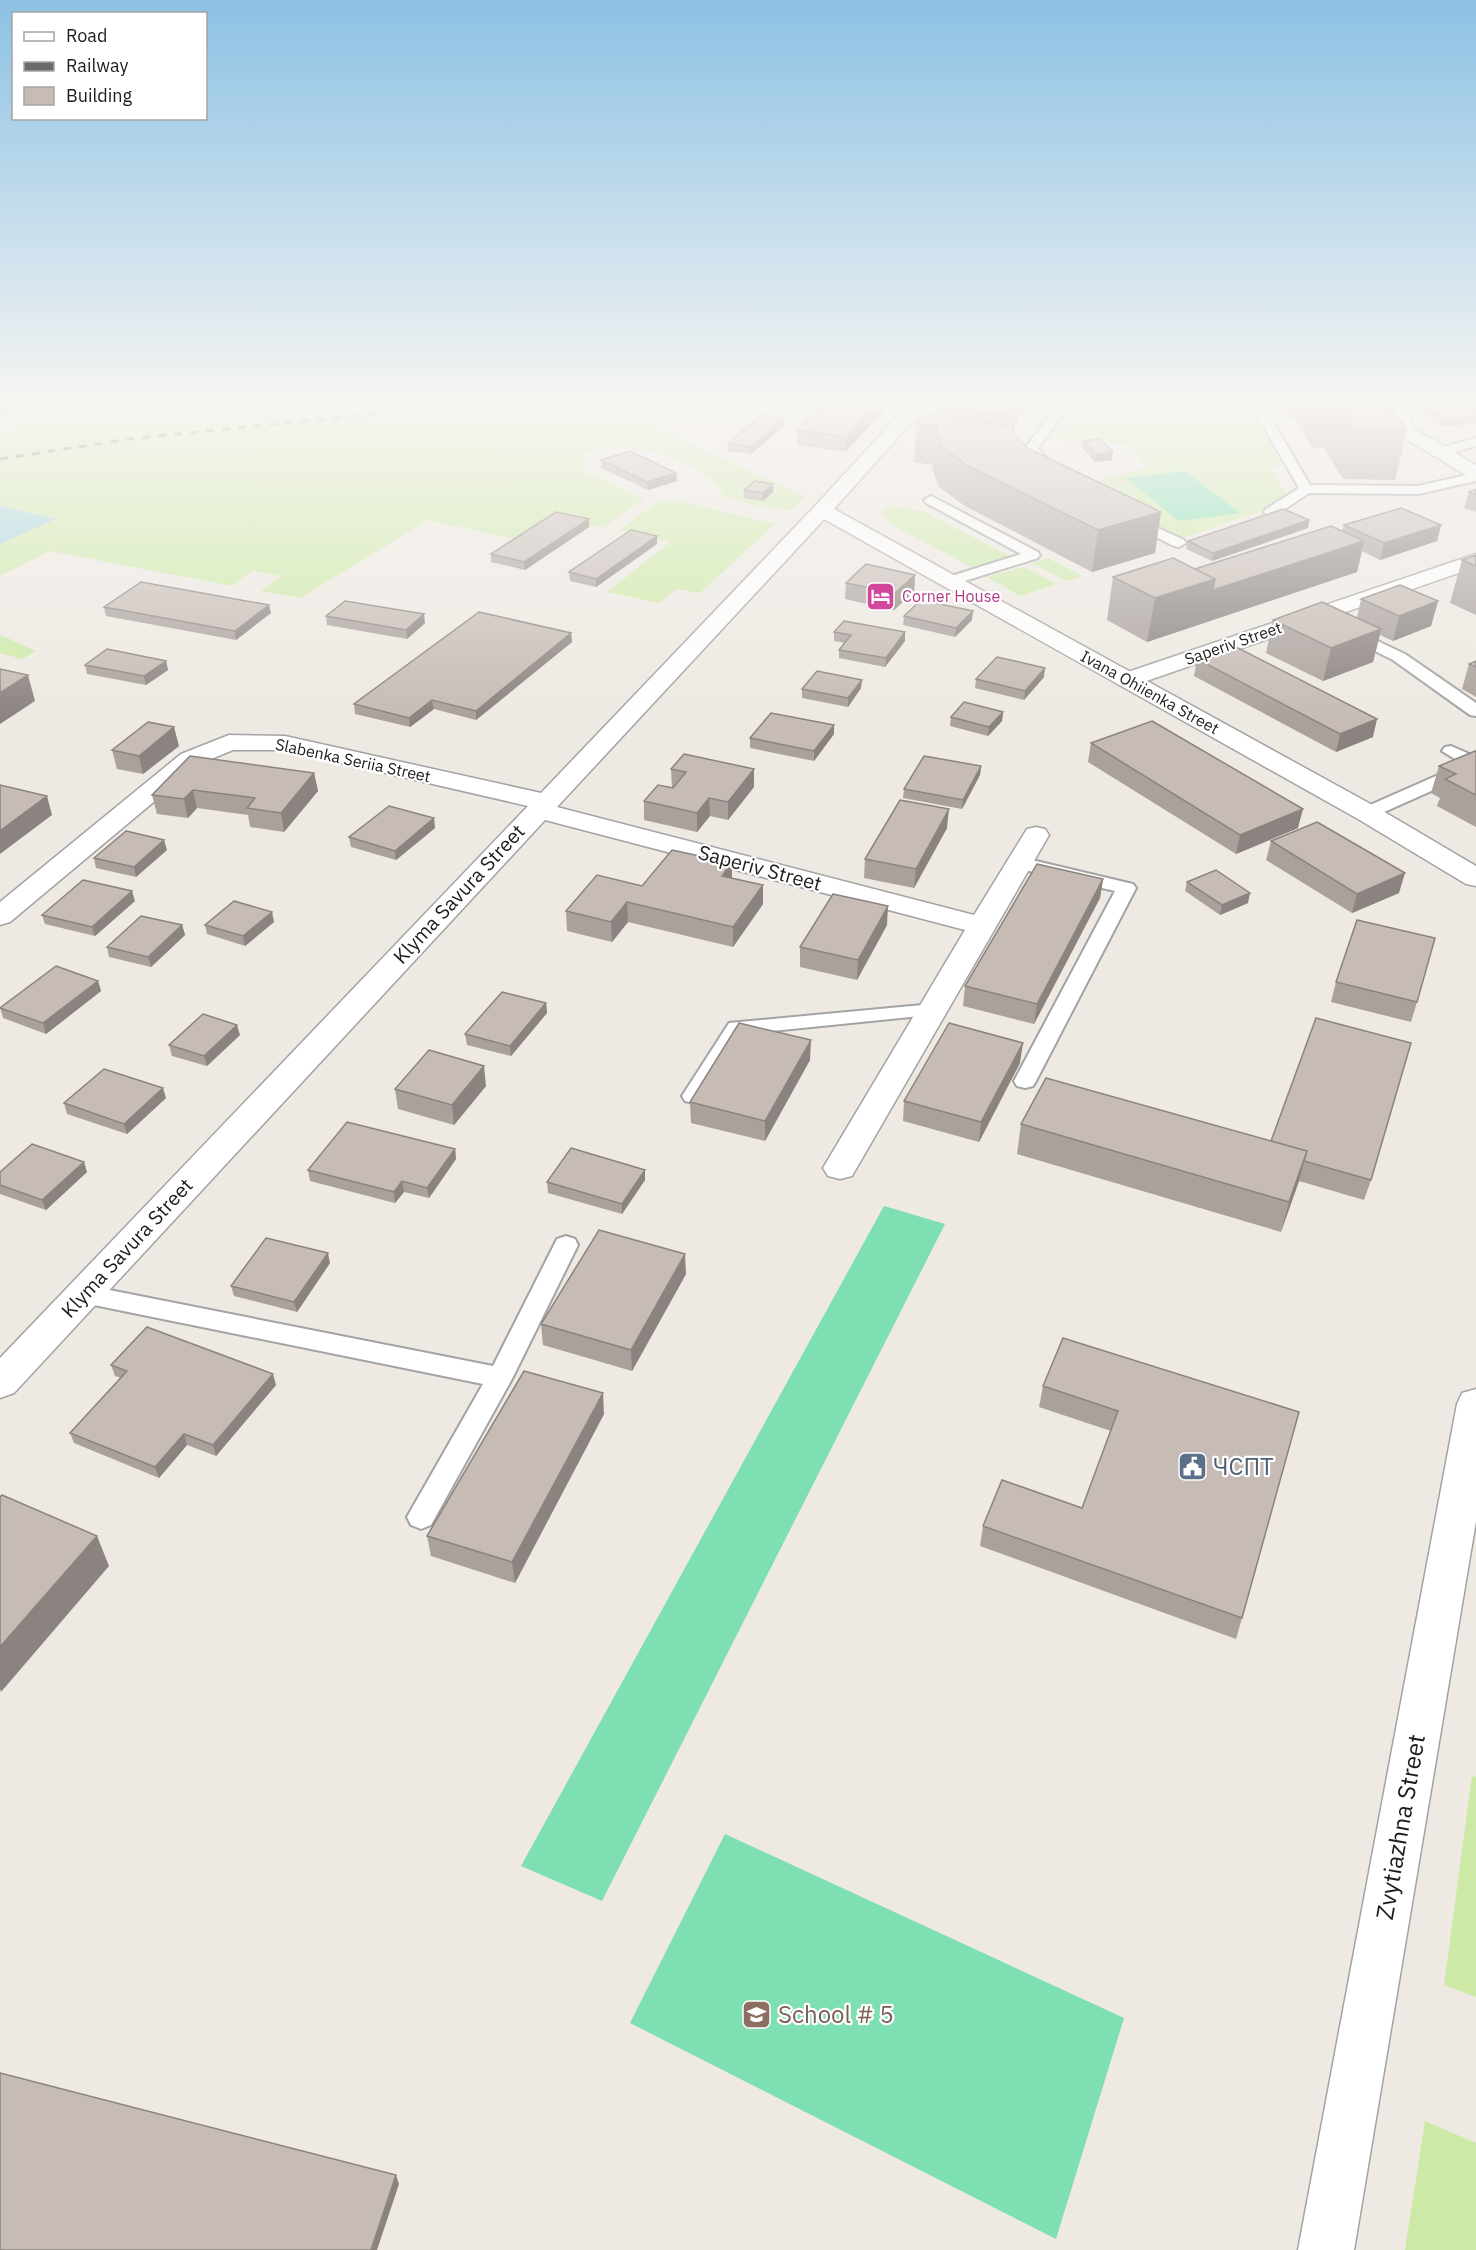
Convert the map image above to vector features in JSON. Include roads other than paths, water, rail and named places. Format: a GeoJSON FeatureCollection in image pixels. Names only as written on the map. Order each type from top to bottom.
{"type":"FeatureCollection","features":[{"type":"Feature","properties":{"kind":"street","name":"Ivana Ohiienka Street"},"geometry":{"type":"LineString","coordinates":[[822,510],[1367,813],[1476,878]]}},
{"type":"Feature","properties":{"kind":"street","name":"Klyma Savura Street"},"geometry":{"type":"LineString","coordinates":[[0,1383],[822,510]]}},
{"type":"Feature","properties":{"kind":"street","name":"Saperiv Street"},"geometry":{"type":"LineString","coordinates":[[1127,680],[1476,560]]}},
{"type":"Feature","properties":{"kind":"street","name":"Slabenka Seriia Street"},"geometry":{"type":"LineString","coordinates":[[0,916],[190,759],[229,742],[285,743],[543,806]]}},
{"type":"Feature","properties":{"kind":"street","name":"Saperiv Street"},"geometry":{"type":"LineString","coordinates":[[543,806],[982,926]]}},
{"type":"Feature","properties":{"kind":"street"},"geometry":{"type":"LineString","coordinates":[[840,1168],[1036,835]]}},
{"type":"Feature","properties":{"kind":"street","name":"Zvytiazhna Street"},"geometry":{"type":"LineString","coordinates":[[1326,2250],[1476,1404]]}},
{"type":"Feature","properties":{"kind":"lane"},"geometry":{"type":"LineString","coordinates":[[950,510],[1033,555],[950,581]]}},
{"type":"Feature","properties":{"kind":"lane"},"geometry":{"type":"LineString","coordinates":[[1115,512],[1179,543]]}},
{"type":"Feature","properties":{"kind":"lane"},"geometry":{"type":"LineString","coordinates":[[1314,616],[1400,657],[1476,711]]}},
{"type":"Feature","properties":{"kind":"lane"},"geometry":{"type":"LineString","coordinates":[[1224,647],[1244,658]]}},
{"type":"Feature","properties":{"kind":"lane"},"geometry":{"type":"LineString","coordinates":[[1476,745],[1451,751],[1476,765]]}},
{"type":"Feature","properties":{"kind":"lane"},"geometry":{"type":"LineString","coordinates":[[1367,813],[1476,765]]}},
{"type":"Feature","properties":{"kind":"lane"},"geometry":{"type":"LineString","coordinates":[[1019,863],[1126,888],[1025,1081]]}},
{"type":"Feature","properties":{"kind":"lane"},"geometry":{"type":"LineString","coordinates":[[693,1096],[735,1028],[933,1010]]}},
{"type":"Feature","properties":{"kind":"lane"},"geometry":{"type":"LineString","coordinates":[[421,1517],[500,1377],[566,1245]]}},
{"type":"Feature","properties":{"kind":"lane"},"geometry":{"type":"LineString","coordinates":[[84,1294],[500,1377]]}},
{"type":"Feature","properties":{"kind":"water"},"geometry":{"type":"Polygon","coordinates":[[[0,510],[17,510],[56,519],[0,544],[0,510]]]}},
{"type":"Feature","properties":{"kind":"place","name":"Corner House"},"geometry":{"type":"Point","coordinates":[881,596]}},
{"type":"Feature","properties":{"kind":"place","name":"ЧСПТ"},"geometry":{"type":"Point","coordinates":[1192,1467]}},
{"type":"Feature","properties":{"kind":"place","name":"School # 5"},"geometry":{"type":"Point","coordinates":[757,2015]}}]}
